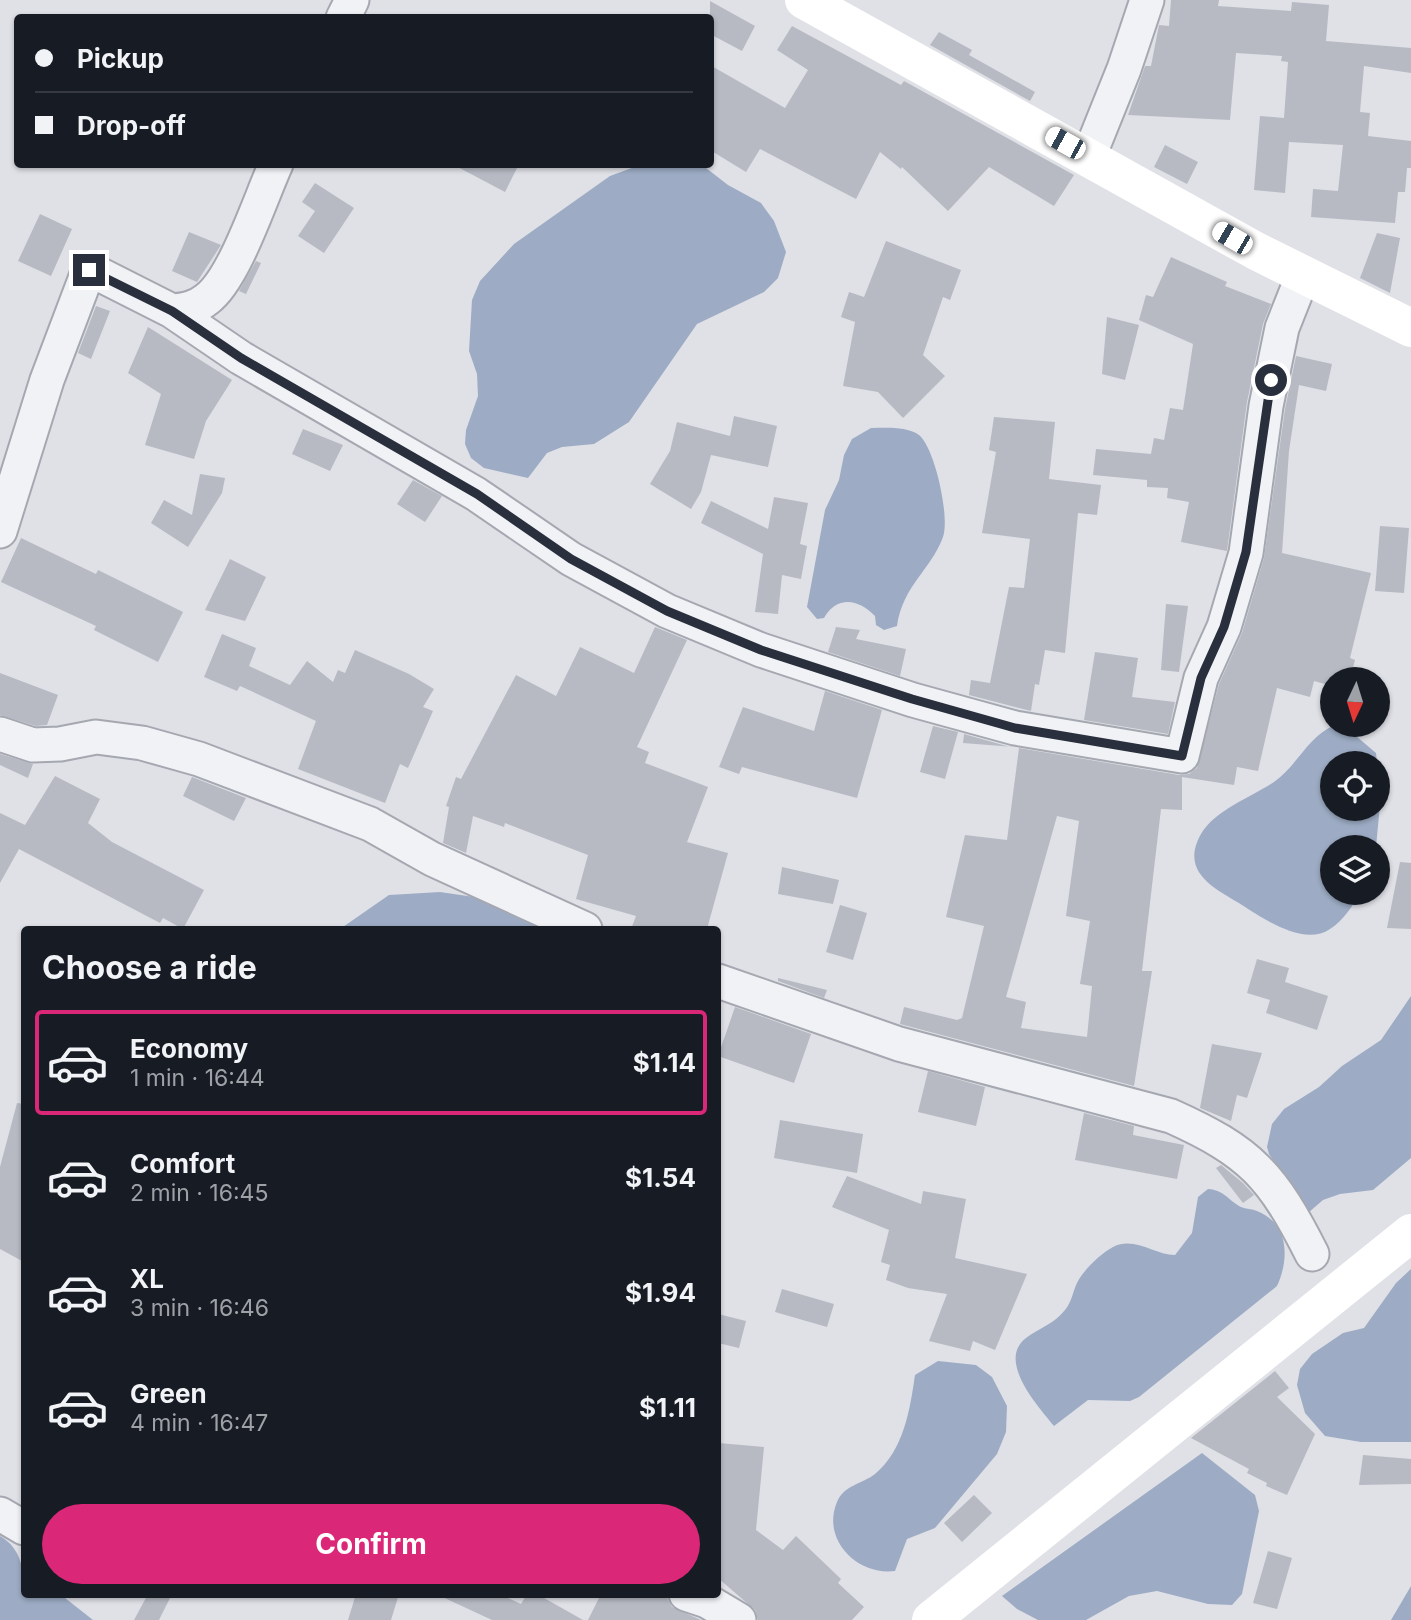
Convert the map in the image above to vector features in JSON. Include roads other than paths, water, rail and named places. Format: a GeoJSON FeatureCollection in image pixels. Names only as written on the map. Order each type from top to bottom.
{"type":"FeatureCollection","features":[{"type":"Feature","properties":{"kind":"street"},"geometry":{"type":"LineString","coordinates":[[804,0],[1303,275],[1411,328]]}},
{"type":"Feature","properties":{"kind":"street"},"geometry":{"type":"LineString","coordinates":[[1089,156],[1124,69],[1147,0]]}},
{"type":"Feature","properties":{"kind":"street"},"geometry":{"type":"LineString","coordinates":[[172,311],[190,309],[208,299],[225,279],[273,168]]}},
{"type":"Feature","properties":{"kind":"street"},"geometry":{"type":"LineString","coordinates":[[0,531],[47,380],[89,270],[172,311],[253,365],[477,494],[571,559],[667,611],[761,650],[951,710],[1015,728],[1182,756],[1201,678],[1224,627],[1246,552],[1271,380],[1282,328],[1303,275]]}},
{"type":"Feature","properties":{"kind":"street"},"geometry":{"type":"LineString","coordinates":[[0,734],[33,745],[60,744],[96,737],[142,743],[198,759],[370,824],[432,859],[578,926]]}},
{"type":"Feature","properties":{"kind":"street"},"geometry":{"type":"LineString","coordinates":[[721,982],[900,1044],[1171,1116],[1213,1135],[1242,1153],[1264,1175],[1295,1220],[1312,1254]]}},
{"type":"Feature","properties":{"kind":"street"},"geometry":{"type":"LineString","coordinates":[[931,1620],[1411,1233]]}},
{"type":"Feature","properties":{"kind":"street"},"geometry":{"type":"LineString","coordinates":[[0,1514],[21,1526]]}},
{"type":"Feature","properties":{"kind":"street"},"geometry":{"type":"LineString","coordinates":[[698,1598],[739,1620]]}},
{"type":"Feature","properties":{"kind":"water"},"geometry":{"type":"Polygon","coordinates":[[[632,168],[706,168],[728,185],[761,203],[774,221],[786,252],[778,278],[764,292],[697,324],[629,422],[594,444],[562,447],[547,453],[528,478],[484,468],[471,458],[465,444],[466,430],[478,396],[477,374],[469,351],[472,300],[480,281],[514,244],[610,176],[632,168]]]}},
{"type":"Feature","properties":{"kind":"water"},"geometry":{"type":"Polygon","coordinates":[[[871,428],[914,432],[925,442],[940,483],[945,527],[938,549],[905,599],[897,626],[884,630],[876,625],[875,616],[869,610],[855,603],[842,603],[829,611],[824,618],[817,619],[807,607],[825,510],[839,480],[844,455],[852,439],[871,428]]]}},
{"type":"Feature","properties":{"kind":"water"},"geometry":{"type":"Polygon","coordinates":[[[1317,736],[1357,737],[1374,751],[1320,751],[1320,821],[1378,821],[1377,835],[1320,835],[1320,905],[1352,905],[1335,926],[1320,934],[1308,935],[1284,929],[1222,893],[1204,878],[1194,859],[1195,848],[1207,825],[1234,805],[1274,782],[1317,736]]]}},
{"type":"Feature","properties":{"kind":"water"},"geometry":{"type":"Polygon","coordinates":[[[440,892],[481,898],[542,926],[344,926],[389,895],[440,892]]]}},
{"type":"Feature","properties":{"kind":"water"},"geometry":{"type":"Polygon","coordinates":[[[1411,996],[1411,1158],[1373,1190],[1340,1194],[1323,1200],[1308,1213],[1269,1154],[1267,1147],[1272,1124],[1284,1109],[1319,1087],[1342,1066],[1381,1040],[1411,996]]]}},
{"type":"Feature","properties":{"kind":"water"},"geometry":{"type":"Polygon","coordinates":[[[1208,1189],[1222,1193],[1241,1207],[1257,1211],[1276,1225],[1281,1234],[1285,1254],[1277,1286],[1139,1397],[1130,1401],[1088,1400],[1054,1426],[1023,1384],[1016,1359],[1018,1348],[1026,1338],[1061,1315],[1085,1272],[1113,1247],[1121,1244],[1137,1245],[1175,1255],[1192,1233],[1198,1197],[1208,1189]]]}},
{"type":"Feature","properties":{"kind":"water"},"geometry":{"type":"Polygon","coordinates":[[[1411,1269],[1411,1442],[1361,1442],[1325,1436],[1305,1413],[1297,1385],[1300,1369],[1312,1354],[1343,1333],[1364,1328],[1396,1283],[1411,1269]]]}},
{"type":"Feature","properties":{"kind":"water"},"geometry":{"type":"Polygon","coordinates":[[[938,1361],[976,1365],[992,1377],[1007,1406],[1006,1432],[997,1454],[935,1528],[907,1539],[895,1571],[868,1568],[846,1553],[839,1542],[834,1530],[833,1516],[837,1502],[849,1488],[875,1474],[893,1453],[908,1415],[915,1375],[938,1361]]]}},
{"type":"Feature","properties":{"kind":"water"},"geometry":{"type":"Polygon","coordinates":[[[1202,1453],[1255,1495],[1259,1511],[1242,1594],[1232,1605],[1208,1604],[1157,1591],[1129,1596],[1086,1620],[1038,1620],[1017,1609],[1002,1596],[1202,1453]]]}},
{"type":"Feature","properties":{"kind":"water"},"geometry":{"type":"Polygon","coordinates":[[[0,1536],[13,1547],[20,1561],[21,1598],[65,1598],[93,1620],[0,1620],[0,1536]]]}},
{"type":"Feature","properties":{"kind":"water"},"geometry":{"type":"Polygon","coordinates":[[[1411,1586],[1411,1620],[1391,1620],[1411,1586]]]}}]}
